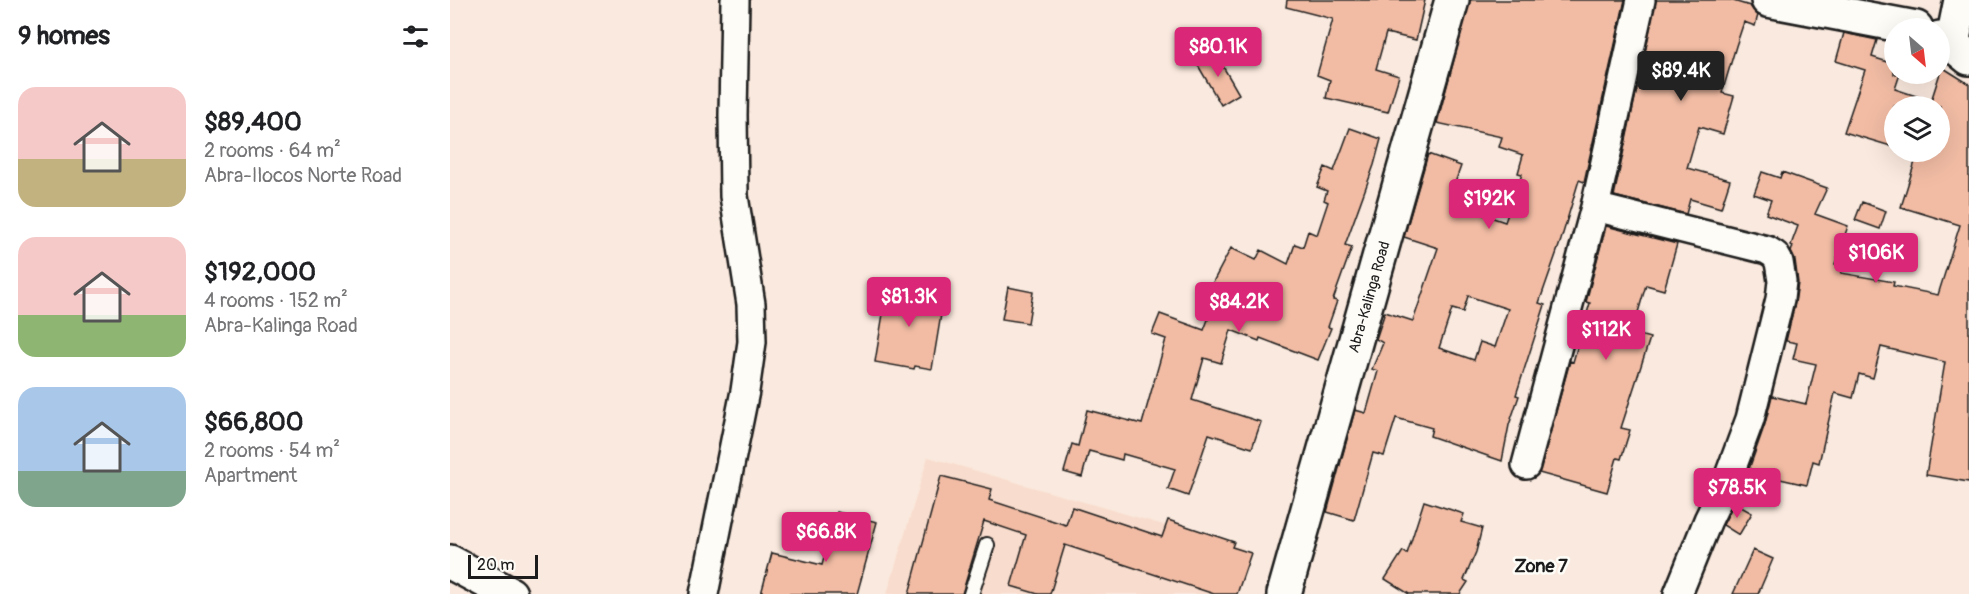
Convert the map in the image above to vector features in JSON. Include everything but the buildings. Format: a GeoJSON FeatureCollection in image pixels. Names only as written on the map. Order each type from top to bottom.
{"type":"FeatureCollection","features":[{"type":"Feature","properties":{"kind":"main road","name":"Abra-Kalinga Road"},"geometry":{"type":"LineString","coordinates":[[1284,594],[1452,0]]}},
{"type":"Feature","properties":{"kind":"main road"},"geometry":{"type":"LineString","coordinates":[[1768,0],[1884,22]]}},
{"type":"Feature","properties":{"kind":"main road"},"geometry":{"type":"LineString","coordinates":[[1953,47],[1961,0]]}},
{"type":"Feature","properties":{"kind":"main road"},"geometry":{"type":"LineString","coordinates":[[450,562],[510,594]]}},
{"type":"Feature","properties":{"kind":"street"},"geometry":{"type":"LineString","coordinates":[[704,594],[745,391],[752,342],[751,304],[734,196],[735,0]]}},
{"type":"Feature","properties":{"kind":"street"},"geometry":{"type":"LineString","coordinates":[[1526,465],[1595,207],[1641,0]]}},
{"type":"Feature","properties":{"kind":"street"},"geometry":{"type":"LineString","coordinates":[[1595,207],[1767,250],[1775,255],[1781,271],[1780,299],[1750,419],[1727,482],[1708,520],[1678,594]]}},
{"type":"Feature","properties":{"kind":"lane"},"geometry":{"type":"LineString","coordinates":[[971,594],[987,545]]}},
{"type":"Feature","properties":{"kind":"shaded area"},"geometry":{"type":"Polygon","coordinates":[[[928,457],[1243,548],[1229,594],[887,594],[928,457]]]}},
{"type":"Feature","properties":{"kind":"district","name":"Zone 7"},"geometry":{"type":"Point","coordinates":[1541,566]}}]}
